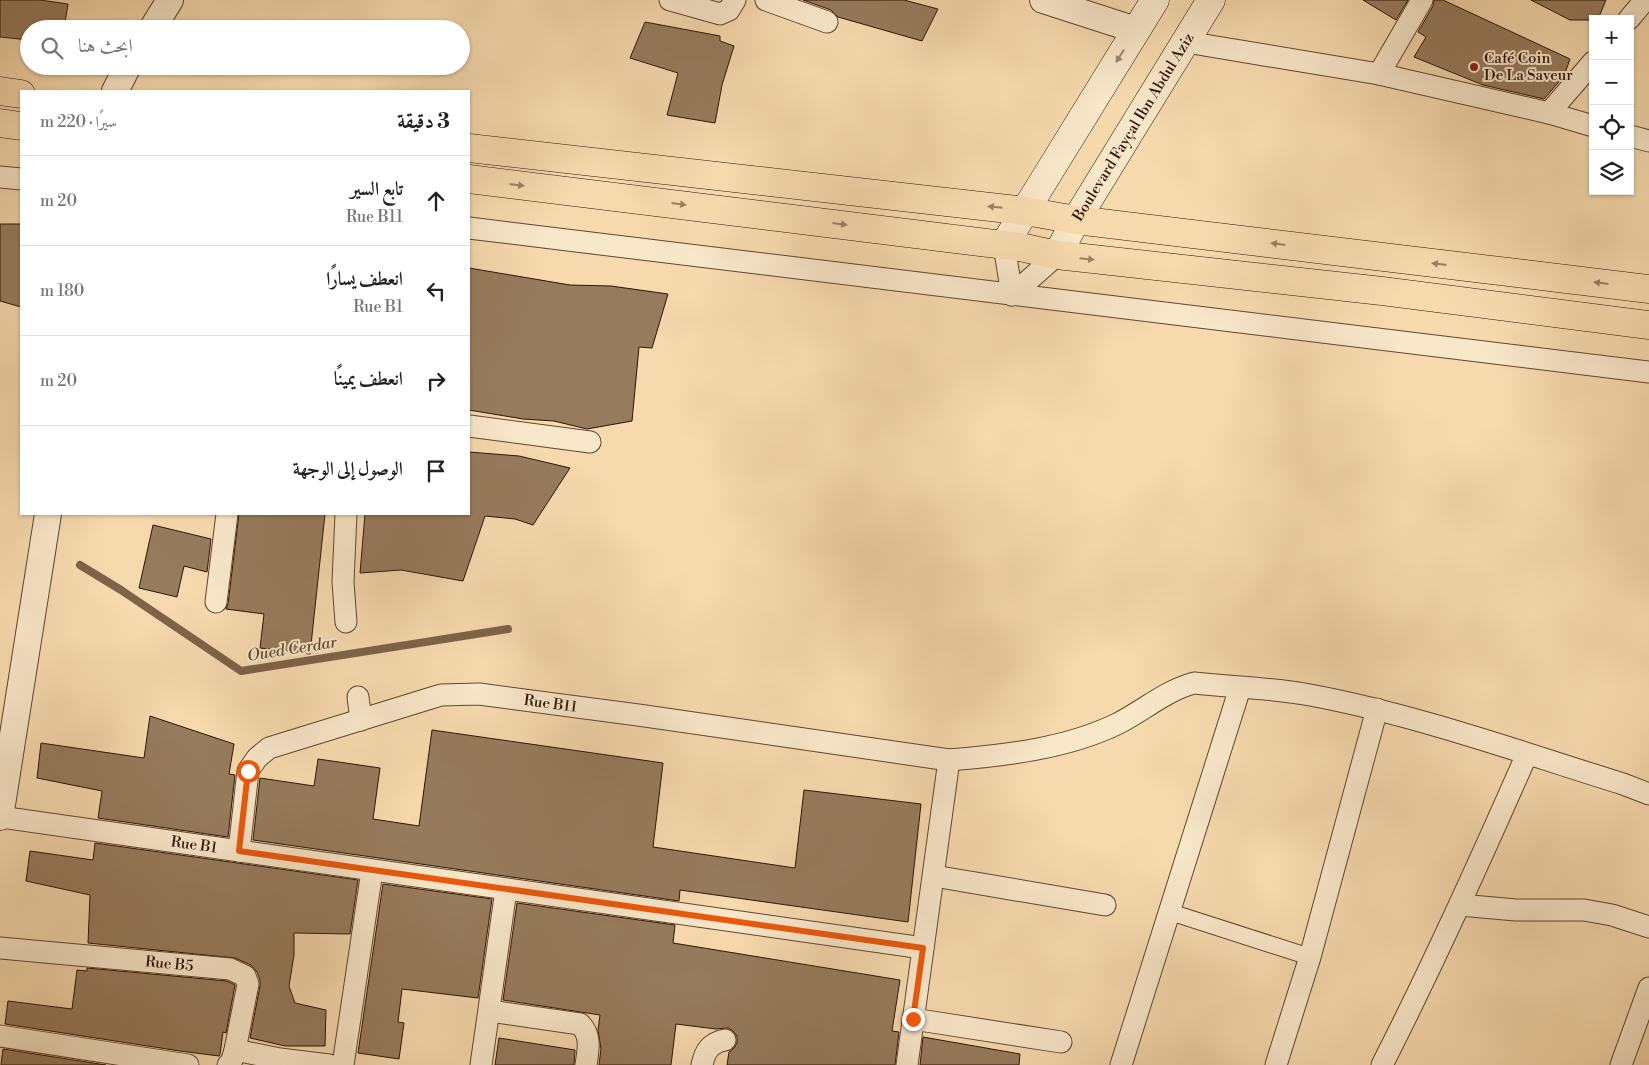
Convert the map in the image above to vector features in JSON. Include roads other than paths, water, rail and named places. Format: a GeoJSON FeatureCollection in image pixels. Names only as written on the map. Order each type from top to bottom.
{"type":"FeatureCollection","features":[{"type":"Feature","properties":{"kind":"main road"},"geometry":{"type":"LineString","coordinates":[[1004,245],[1155,0]]}},
{"type":"Feature","properties":{"kind":"main road","name":"Boulevard Fayçal Ibn Abdul Aziz"},"geometry":{"type":"LineString","coordinates":[[1057,256],[1076,220],[1211,0]]}},
{"type":"Feature","properties":{"kind":"main road"},"geometry":{"type":"LineString","coordinates":[[0,91],[20,94]]}},
{"type":"Feature","properties":{"kind":"main road"},"geometry":{"type":"LineString","coordinates":[[0,123],[20,126]]}},
{"type":"Feature","properties":{"kind":"main road"},"geometry":{"type":"LineString","coordinates":[[470,148],[1025,211],[1076,220],[1649,289]]}},
{"type":"Feature","properties":{"kind":"main road"},"geometry":{"type":"LineString","coordinates":[[470,179],[1020,247],[1057,256],[1382,291],[1649,325]]}},
{"type":"Feature","properties":{"kind":"street"},"geometry":{"type":"LineString","coordinates":[[158,20],[170,0]]}},
{"type":"Feature","properties":{"kind":"street"},"geometry":{"type":"LineString","coordinates":[[670,0],[720,14],[729,10],[735,0]]}},
{"type":"Feature","properties":{"kind":"street"},"geometry":{"type":"LineString","coordinates":[[766,0],[827,22]]}},
{"type":"Feature","properties":{"kind":"street"},"geometry":{"type":"LineString","coordinates":[[1043,0],[1136,30]]}},
{"type":"Feature","properties":{"kind":"street"},"geometry":{"type":"LineString","coordinates":[[1379,74],[1422,0]]}},
{"type":"Feature","properties":{"kind":"street"},"geometry":{"type":"LineString","coordinates":[[1633,15],[1646,0]]}},
{"type":"Feature","properties":{"kind":"street"},"geometry":{"type":"LineString","coordinates":[[1186,42],[1379,74],[1549,113],[1589,125]]}},
{"type":"Feature","properties":{"kind":"street"},"geometry":{"type":"LineString","coordinates":[[1549,113],[1589,67]]}},
{"type":"Feature","properties":{"kind":"street"},"geometry":{"type":"LineString","coordinates":[[116,90],[123,75]]}},
{"type":"Feature","properties":{"kind":"street"},"geometry":{"type":"LineString","coordinates":[[1634,137],[1649,141]]}},
{"type":"Feature","properties":{"kind":"street"},"geometry":{"type":"LineString","coordinates":[[0,177],[20,180]]}},
{"type":"Feature","properties":{"kind":"street"},"geometry":{"type":"LineString","coordinates":[[470,228],[1649,372]]}},
{"type":"Feature","properties":{"kind":"street"},"geometry":{"type":"LineString","coordinates":[[1004,245],[1012,295]]}},
{"type":"Feature","properties":{"kind":"street"},"geometry":{"type":"LineString","coordinates":[[1012,295],[1057,256]]}},
{"type":"Feature","properties":{"kind":"street"},"geometry":{"type":"LineString","coordinates":[[470,426],[590,442]]}},
{"type":"Feature","properties":{"kind":"street"},"geometry":{"type":"LineString","coordinates":[[0,817],[48,515]]}},
{"type":"Feature","properties":{"kind":"street"},"geometry":{"type":"LineString","coordinates":[[216,602],[227,515]]}},
{"type":"Feature","properties":{"kind":"street"},"geometry":{"type":"LineString","coordinates":[[346,515],[342,582],[346,622]]}},
{"type":"Feature","properties":{"kind":"street","name":"Rue B11"},"geometry":{"type":"LineString","coordinates":[[239,851],[248,771],[257,758],[269,748],[441,695],[479,694],[950,760],[998,756],[1078,740],[1118,724],[1168,693],[1181,686],[1194,683],[1308,695],[1377,709],[1455,730],[1624,784],[1649,794]]}},
{"type":"Feature","properties":{"kind":"street"},"geometry":{"type":"LineString","coordinates":[[1121,1065],[1240,688]]}},
{"type":"Feature","properties":{"kind":"street"},"geometry":{"type":"LineString","coordinates":[[358,697],[361,720]]}},
{"type":"Feature","properties":{"kind":"street"},"geometry":{"type":"LineString","coordinates":[[1276,1065],[1310,957],[1377,709]]}},
{"type":"Feature","properties":{"kind":"street"},"geometry":{"type":"LineString","coordinates":[[1382,1065],[1460,905],[1527,754]]}},
{"type":"Feature","properties":{"kind":"street"},"geometry":{"type":"LineString","coordinates":[[907,1065],[950,760]]}},
{"type":"Feature","properties":{"kind":"street","name":"Rue B1"},"geometry":{"type":"LineString","coordinates":[[0,817],[923,948]]}},
{"type":"Feature","properties":{"kind":"street"},"geometry":{"type":"LineString","coordinates":[[343,1065],[372,871]]}},
{"type":"Feature","properties":{"kind":"street"},"geometry":{"type":"LineString","coordinates":[[934,876],[1105,905]]}},
{"type":"Feature","properties":{"kind":"street"},"geometry":{"type":"LineString","coordinates":[[481,1065],[506,890]]}},
{"type":"Feature","properties":{"kind":"street"},"geometry":{"type":"LineString","coordinates":[[1460,905],[1516,910],[1584,910],[1612,915],[1649,927]]}},
{"type":"Feature","properties":{"kind":"street"},"geometry":{"type":"LineString","coordinates":[[1170,912],[1310,957]]}},
{"type":"Feature","properties":{"kind":"street","name":"Rue B5"},"geometry":{"type":"LineString","coordinates":[[0,948],[230,969],[239,972],[245,976],[248,984],[231,1058]]}},
{"type":"Feature","properties":{"kind":"street"},"geometry":{"type":"LineString","coordinates":[[1621,1065],[1649,988]]}},
{"type":"Feature","properties":{"kind":"street"},"geometry":{"type":"LineString","coordinates":[[490,1011],[580,1024],[586,1030],[589,1042],[586,1065]]}},
{"type":"Feature","properties":{"kind":"street"},"geometry":{"type":"LineString","coordinates":[[913,1019],[1061,1042]]}},
{"type":"Feature","properties":{"kind":"street"},"geometry":{"type":"LineString","coordinates":[[0,1036],[188,1065]]}},
{"type":"Feature","properties":{"kind":"street"},"geometry":{"type":"LineString","coordinates":[[702,1065],[708,1048],[715,1042],[725,1040]]}},
{"type":"Feature","properties":{"kind":"street"},"geometry":{"type":"LineString","coordinates":[[231,1058],[328,1065]]}},
{"type":"Feature","properties":{"kind":"waterway","name":"Oued Cerdar"},"geometry":{"type":"LineString","coordinates":[[80,565],[121,590],[241,671],[508,629]]}},
{"type":"Feature","properties":{"kind":"place","name":"Café Coin De La Saveur"},"geometry":{"type":"Point","coordinates":[1474,67]}}]}
